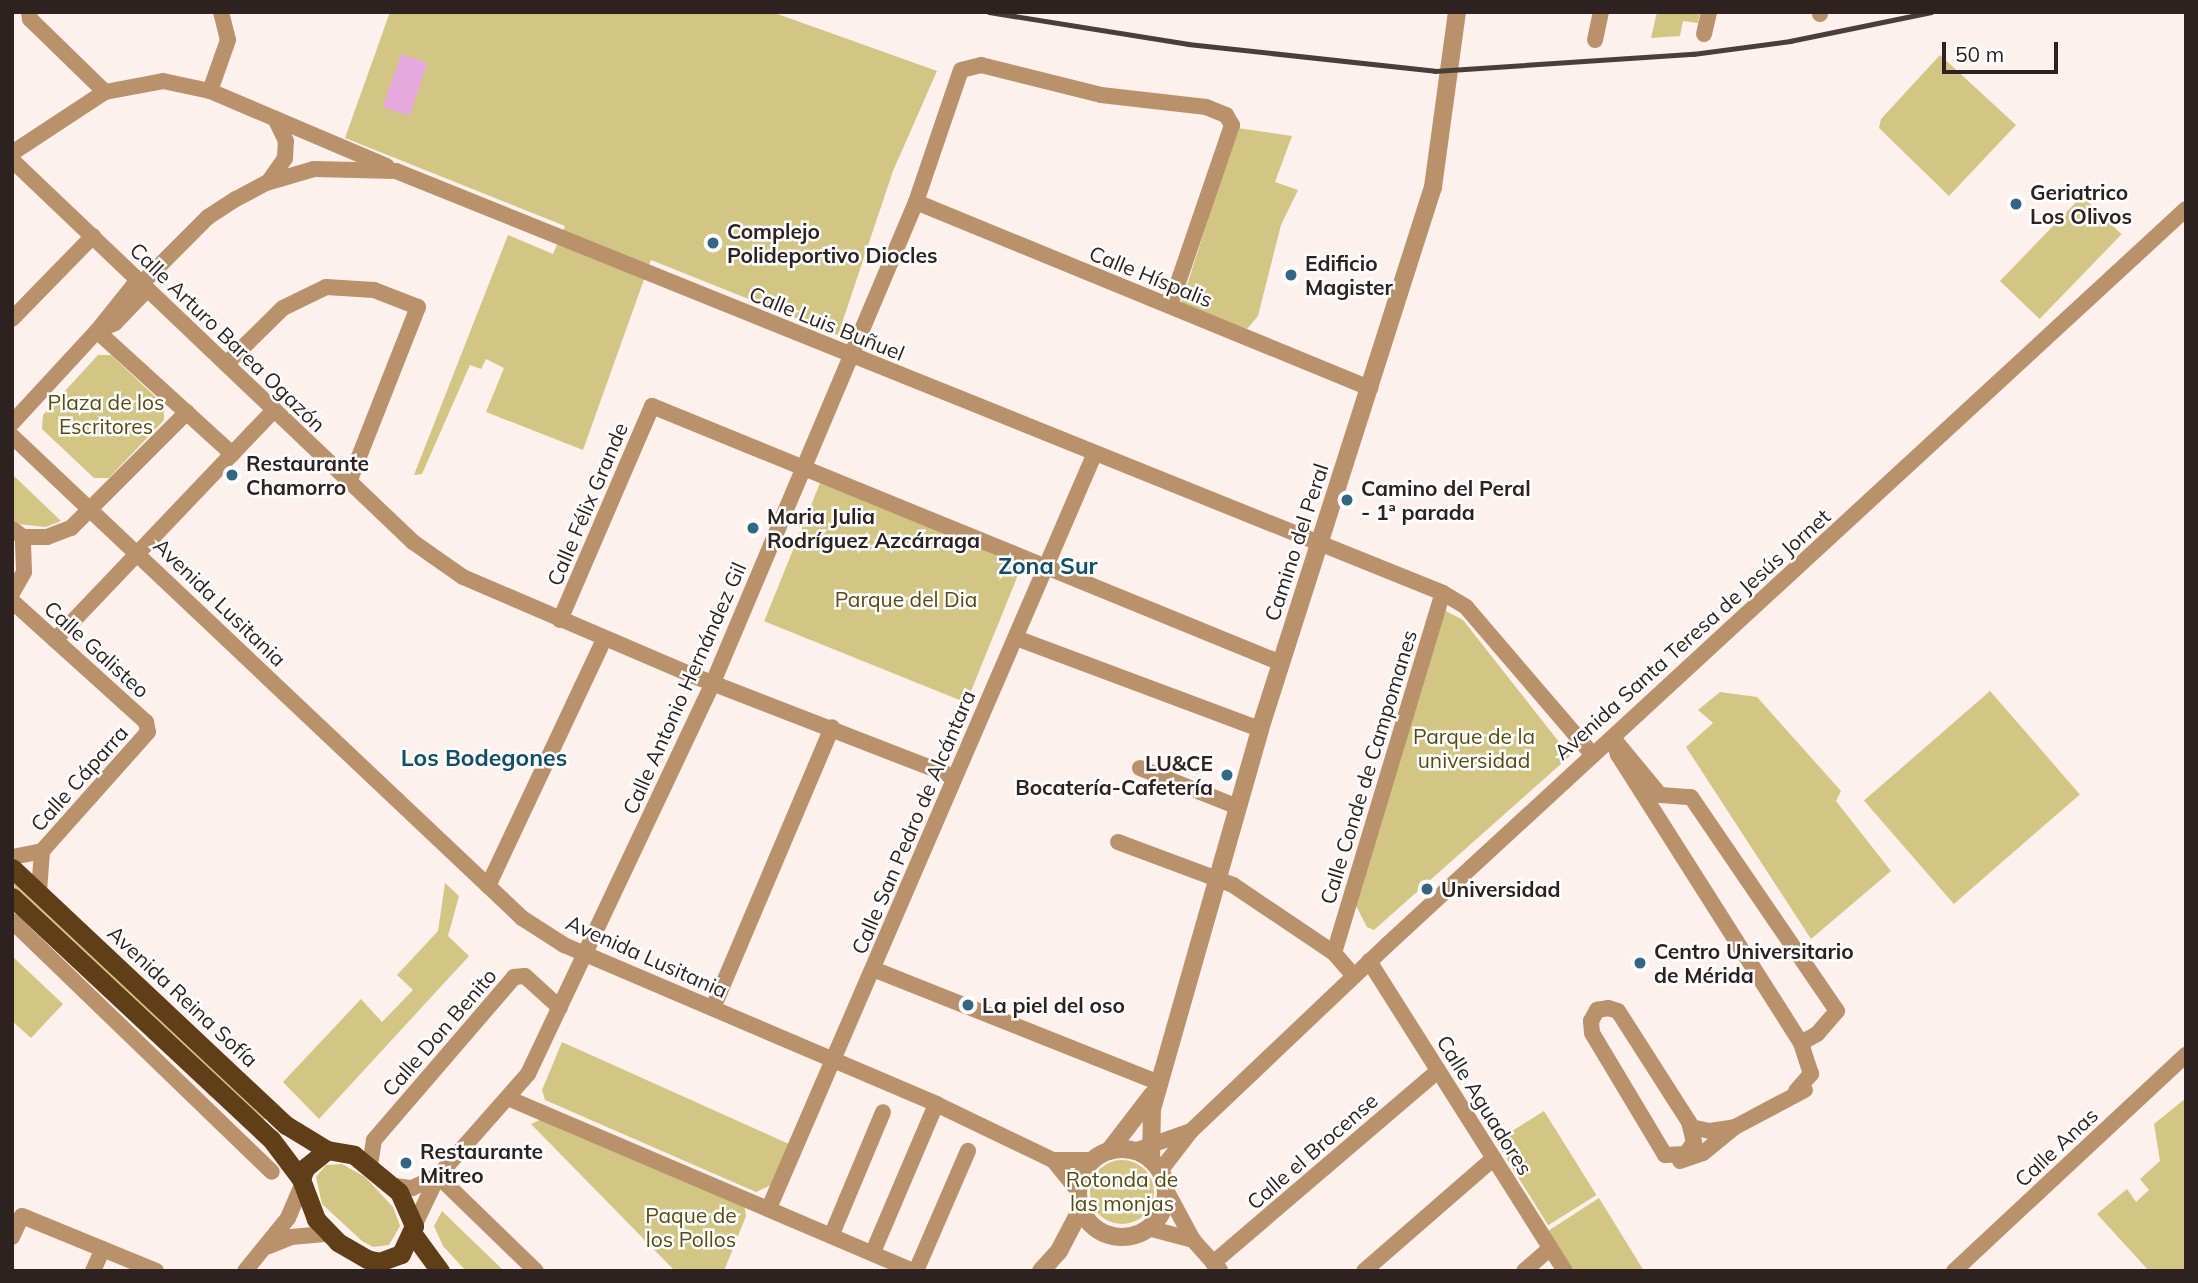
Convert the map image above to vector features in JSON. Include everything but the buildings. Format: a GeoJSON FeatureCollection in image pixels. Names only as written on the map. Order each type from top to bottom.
{"type":"FeatureCollection","features":[{"type":"Feature","properties":{"kind":"highway","name":"Avenida Reina Sofía"},"geometry":{"type":"LineString","coordinates":[[12,868],[286,1125],[327,1150],[339,1150],[370,1165],[395,1186]]}},
{"type":"Feature","properties":{"kind":"highway"},"geometry":{"type":"LineString","coordinates":[[12,897],[271,1139],[301,1183],[328,1234],[367,1259],[398,1265],[414,1230]]}},
{"type":"Feature","properties":{"kind":"highway"},"geometry":{"type":"LineString","coordinates":[[301,1183],[305,1168],[327,1150]]}},
{"type":"Feature","properties":{"kind":"highway"},"geometry":{"type":"LineString","coordinates":[[395,1186],[414,1230],[440,1271]]}},
{"type":"Feature","properties":{"kind":"street"},"geometry":{"type":"LineString","coordinates":[[29,12],[30,19],[105,92]]}},
{"type":"Feature","properties":{"kind":"street"},"geometry":{"type":"LineString","coordinates":[[210,91],[228,40],[222,12]]}},
{"type":"Feature","properties":{"kind":"street","name":"Camino del Peral"},"geometry":{"type":"LineString","coordinates":[[1153,1162],[1159,1083],[1260,729],[1433,187],[1457,12]]}},
{"type":"Feature","properties":{"kind":"street"},"geometry":{"type":"LineString","coordinates":[[1595,40],[1601,12]]}},
{"type":"Feature","properties":{"kind":"street"},"geometry":{"type":"LineString","coordinates":[[1704,34],[1709,12]]}},
{"type":"Feature","properties":{"kind":"street","name":"Calle Antonio Hernández Gil"},"geometry":{"type":"LineString","coordinates":[[414,1230],[438,1176],[510,1099],[528,1074],[586,954],[714,681],[916,202],[961,70],[981,65],[1101,95],[1206,107],[1226,114],[1232,125],[1170,306]]}},
{"type":"Feature","properties":{"kind":"street"},"geometry":{"type":"LineString","coordinates":[[12,153],[105,92],[163,81],[210,91],[396,171]]}},
{"type":"Feature","properties":{"kind":"street"},"geometry":{"type":"LineString","coordinates":[[266,183],[285,159],[286,141],[275,118]]}},
{"type":"Feature","properties":{"kind":"street","name":"Calle Arturo Barea Ogazón"},"geometry":{"type":"LineString","coordinates":[[12,160],[413,542],[463,577],[604,639],[954,777]]}},
{"type":"Feature","properties":{"kind":"street","name":"Calle Luis Buñuel"},"geometry":{"type":"LineString","coordinates":[[143,282],[208,217],[266,183],[314,169],[396,171],[1443,593],[1466,607],[1593,755]]}},
{"type":"Feature","properties":{"kind":"street","name":"Calle Híspalis"},"geometry":{"type":"LineString","coordinates":[[916,202],[1370,388]]}},
{"type":"Feature","properties":{"kind":"street","name":"Avenida Santa Teresa de Jesús Jornet"},"geometry":{"type":"LineString","coordinates":[[1153,1162],[1191,1131],[1369,961],[2186,209]]}},
{"type":"Feature","properties":{"kind":"street"},"geometry":{"type":"LineString","coordinates":[[12,318],[93,236]]}},
{"type":"Feature","properties":{"kind":"street"},"geometry":{"type":"LineString","coordinates":[[12,423],[97,331],[124,313],[144,293],[143,282]]}},
{"type":"Feature","properties":{"kind":"street"},"geometry":{"type":"LineString","coordinates":[[228,363],[283,308],[326,287],[374,290],[418,307],[349,482]]}},
{"type":"Feature","properties":{"kind":"street"},"geometry":{"type":"LineString","coordinates":[[97,331],[232,454]]}},
{"type":"Feature","properties":{"kind":"street","name":"Calle Félix Grande"},"geometry":{"type":"LineString","coordinates":[[560,620],[652,406],[804,464]]}},
{"type":"Feature","properties":{"kind":"street"},"geometry":{"type":"LineString","coordinates":[[55,640],[274,410]]}},
{"type":"Feature","properties":{"kind":"street"},"geometry":{"type":"LineString","coordinates":[[12,593],[24,572],[18,533],[59,533],[90,511],[187,412]]}},
{"type":"Feature","properties":{"kind":"street","name":"Avenida Lusitania"},"geometry":{"type":"LineString","coordinates":[[12,436],[90,511],[139,553],[522,918],[586,954],[936,1104],[1053,1160],[1079,1191]]}},
{"type":"Feature","properties":{"kind":"street","name":"Calle San Pedro de Alcántara"},"geometry":{"type":"LineString","coordinates":[[768,1208],[834,1061],[1095,453]]}},
{"type":"Feature","properties":{"kind":"street"},"geometry":{"type":"LineString","coordinates":[[804,464],[1281,663]]}},
{"type":"Feature","properties":{"kind":"street","name":"Calle Conde de Campomanes"},"geometry":{"type":"LineString","coordinates":[[1334,953],[1443,593]]}},
{"type":"Feature","properties":{"kind":"street","name":"Calle Galisteo"},"geometry":{"type":"LineString","coordinates":[[12,601],[146,722],[148,732]]}},
{"type":"Feature","properties":{"kind":"street"},"geometry":{"type":"LineString","coordinates":[[1016,638],[1260,729]]}},
{"type":"Feature","properties":{"kind":"street"},"geometry":{"type":"LineString","coordinates":[[488,886],[604,639]]}},
{"type":"Feature","properties":{"kind":"street"},"geometry":{"type":"LineString","coordinates":[[712,1008],[832,727]]}},
{"type":"Feature","properties":{"kind":"street","name":"Calle Cáparra"},"geometry":{"type":"LineString","coordinates":[[12,857],[42,851],[148,732]]}},
{"type":"Feature","properties":{"kind":"street"},"geometry":{"type":"LineString","coordinates":[[1613,738],[1660,795],[1691,797],[1837,1012],[1817,1034],[1801,1043]]}},
{"type":"Feature","properties":{"kind":"street"},"geometry":{"type":"LineString","coordinates":[[1613,738],[1618,755],[1801,1043],[1811,1074],[1797,1091],[1735,1127],[1688,1160],[1671,1157],[1665,1155],[1592,1033],[1591,1021],[1597,1010],[1618,1011],[1691,1128],[1691,1149],[1671,1157]]}},
{"type":"Feature","properties":{"kind":"street"},"geometry":{"type":"LineString","coordinates":[[1140,768],[1238,807]]}},
{"type":"Feature","properties":{"kind":"street"},"geometry":{"type":"LineString","coordinates":[[1658,815],[1661,801],[1670,796]]}},
{"type":"Feature","properties":{"kind":"street"},"geometry":{"type":"LineString","coordinates":[[1118,842],[1233,885],[1334,953],[1354,976]]}},
{"type":"Feature","properties":{"kind":"street","name":"Calle Cáparra"},"geometry":{"type":"LineString","coordinates":[[39,892],[42,851]]}},
{"type":"Feature","properties":{"kind":"street"},"geometry":{"type":"LineString","coordinates":[[12,922],[262,1157],[272,1172]]}},
{"type":"Feature","properties":{"kind":"street","name":"Calle Aguadores"},"geometry":{"type":"LineString","coordinates":[[1369,961],[1565,1271]]}},
{"type":"Feature","properties":{"kind":"street"},"geometry":{"type":"LineString","coordinates":[[873,968],[1159,1083]]}},
{"type":"Feature","properties":{"kind":"street","name":"Calle Don Benito"},"geometry":{"type":"LineString","coordinates":[[370,1165],[374,1140],[514,977],[525,976],[560,1008]]}},
{"type":"Feature","properties":{"kind":"street"},"geometry":{"type":"LineString","coordinates":[[1797,1091],[1810,1089],[1820,1078],[1817,1034]]}},
{"type":"Feature","properties":{"kind":"street","name":"Calle Anas"},"geometry":{"type":"LineString","coordinates":[[1954,1271],[2186,1055]]}},
{"type":"Feature","properties":{"kind":"street","name":"Calle el Brocense"},"geometry":{"type":"LineString","coordinates":[[1217,1267],[1438,1071]]}},
{"type":"Feature","properties":{"kind":"street","name":"Camino del Peral"},"geometry":{"type":"LineString","coordinates":[[1109,1151],[1159,1083]]}},
{"type":"Feature","properties":{"kind":"street"},"geometry":{"type":"LineString","coordinates":[[510,1099],[915,1271],[968,1151]]}},
{"type":"Feature","properties":{"kind":"street"},"geometry":{"type":"LineString","coordinates":[[873,1252],[936,1104]]}},
{"type":"Feature","properties":{"kind":"street"},"geometry":{"type":"LineString","coordinates":[[832,1234],[883,1112]]}},
{"type":"Feature","properties":{"kind":"street"},"geometry":{"type":"LineString","coordinates":[[1691,1128],[1710,1131],[1735,1127]]}},
{"type":"Feature","properties":{"kind":"street","name":"Avenida Santa Teresa de Jesús Jornet"},"geometry":{"type":"LineString","coordinates":[[1153,1162],[1191,1131]]}},
{"type":"Feature","properties":{"kind":"street"},"geometry":{"type":"LineString","coordinates":[[1041,1271],[1059,1251],[1081,1209],[1079,1191],[1083,1172],[1093,1160],[1109,1151],[1153,1162],[1193,1240],[1217,1267]]}},
{"type":"Feature","properties":{"kind":"street"},"geometry":{"type":"LineString","coordinates":[[1364,1271],[1494,1158]]}},
{"type":"Feature","properties":{"kind":"street","name":"Avenida Lusitania"},"geometry":{"type":"LineString","coordinates":[[1053,1160],[1093,1160]]}},
{"type":"Feature","properties":{"kind":"street"},"geometry":{"type":"LineString","coordinates":[[1059,1251],[1077,1240],[1104,1233],[1127,1237],[1148,1228],[1162,1210],[1153,1162]]}},
{"type":"Feature","properties":{"kind":"street"},"geometry":{"type":"LineString","coordinates":[[438,1176],[536,1271]]}},
{"type":"Feature","properties":{"kind":"street","name":"Calle Antonio Hernández Gil"},"geometry":{"type":"LineString","coordinates":[[395,1186],[412,1188],[438,1176]]}},
{"type":"Feature","properties":{"kind":"street"},"geometry":{"type":"LineString","coordinates":[[245,1271],[288,1218],[301,1183]]}},
{"type":"Feature","properties":{"kind":"street"},"geometry":{"type":"LineString","coordinates":[[1081,1209],[1104,1233]]}},
{"type":"Feature","properties":{"kind":"street"},"geometry":{"type":"LineString","coordinates":[[12,1237],[22,1216],[156,1271]]}},
{"type":"Feature","properties":{"kind":"street"},"geometry":{"type":"LineString","coordinates":[[1148,1228],[1193,1240]]}},
{"type":"Feature","properties":{"kind":"street"},"geometry":{"type":"LineString","coordinates":[[267,1247],[291,1237],[328,1234]]}},
{"type":"Feature","properties":{"kind":"street"},"geometry":{"type":"LineString","coordinates":[[1524,1271],[1550,1248]]}},
{"type":"Feature","properties":{"kind":"street"},"geometry":{"type":"LineString","coordinates":[[93,1271],[103,1249]]}},
{"type":"Feature","properties":{"kind":"green space","name":"Complejo Polideportivo Diocles"},"geometry":{"type":"Polygon","coordinates":[[[390,12],[772,12],[937,71],[893,171],[838,335],[651,260],[583,450],[486,412],[504,368],[486,359],[481,369],[470,365],[422,474],[414,475],[508,235],[553,254],[565,226],[345,138],[390,12]]]}},
{"type":"Feature","properties":{"kind":"green space"},"geometry":{"type":"Polygon","coordinates":[[[1657,12],[1700,13],[1698,23],[1683,21],[1680,36],[1651,38],[1657,12]]]}},
{"type":"Feature","properties":{"kind":"green space"},"geometry":{"type":"Polygon","coordinates":[[[1940,55],[2016,125],[1949,196],[1879,128],[1881,119],[1940,55]]]}},
{"type":"Feature","properties":{"kind":"green space"},"geometry":{"type":"Polygon","coordinates":[[[1237,128],[1292,136],[1275,182],[1298,190],[1281,225],[1258,316],[1247,329],[1181,304],[1237,128]]]}},
{"type":"Feature","properties":{"kind":"green space"},"geometry":{"type":"Polygon","coordinates":[[[2082,196],[2122,234],[2040,319],[2000,281],[2082,196]]]}},
{"type":"Feature","properties":{"kind":"green space","name":"Plaza de los Escritores"},"geometry":{"type":"Polygon","coordinates":[[[98,355],[111,355],[164,405],[164,420],[109,478],[94,478],[42,429],[43,415],[98,355]]]}},
{"type":"Feature","properties":{"kind":"green space"},"geometry":{"type":"Polygon","coordinates":[[[12,474],[61,521],[46,527],[17,524],[12,519],[12,474]]]}},
{"type":"Feature","properties":{"kind":"green space","name":"Parque del Dia"},"geometry":{"type":"Polygon","coordinates":[[[820,483],[1022,565],[966,703],[764,621],[820,483]]]}},
{"type":"Feature","properties":{"kind":"green space","name":"Parque de la universidad"},"geometry":{"type":"Polygon","coordinates":[[[1442,609],[1463,620],[1570,756],[1374,930],[1367,927],[1355,904],[1442,609]]]}},
{"type":"Feature","properties":{"kind":"green space"},"geometry":{"type":"Polygon","coordinates":[[[1990,691],[2080,794],[1954,904],[1864,801],[1990,691]]]}},
{"type":"Feature","properties":{"kind":"green space"},"geometry":{"type":"Polygon","coordinates":[[[1720,692],[1757,697],[1841,791],[1836,801],[1891,871],[1811,939],[1686,747],[1713,723],[1698,710],[1720,692]]]}},
{"type":"Feature","properties":{"kind":"green space"},"geometry":{"type":"Polygon","coordinates":[[[12,880],[266,1118],[263,1120],[12,886],[12,880]]]}},
{"type":"Feature","properties":{"kind":"green space"},"geometry":{"type":"Polygon","coordinates":[[[445,883],[459,896],[448,936],[469,956],[319,1119],[283,1082],[361,999],[382,1022],[413,990],[397,975],[438,931],[445,883]]]}},
{"type":"Feature","properties":{"kind":"green space"},"geometry":{"type":"Polygon","coordinates":[[[12,956],[63,1004],[31,1038],[12,1021],[12,956]]]}},
{"type":"Feature","properties":{"kind":"green space"},"geometry":{"type":"Polygon","coordinates":[[[562,1042],[789,1144],[771,1185],[756,1192],[545,1100],[542,1090],[562,1042]]]}},
{"type":"Feature","properties":{"kind":"green space"},"geometry":{"type":"Polygon","coordinates":[[[2186,1098],[2186,1271],[2149,1271],[2097,1214],[2127,1189],[2136,1202],[2149,1190],[2140,1179],[2160,1161],[2154,1124],[2186,1098]]]}},
{"type":"Feature","properties":{"kind":"green space"},"geometry":{"type":"Polygon","coordinates":[[[1544,1111],[1596,1195],[1548,1225],[1496,1141],[1544,1111]]]}},
{"type":"Feature","properties":{"kind":"green space","name":"Paque de los Pollos"},"geometry":{"type":"Polygon","coordinates":[[[542,1119],[744,1204],[746,1216],[724,1271],[675,1271],[531,1124],[542,1119]]]}},
{"type":"Feature","properties":{"kind":"green space","name":"Rotonda de las monjas"},"geometry":{"type":"Polygon","coordinates":[[[1122,1160],[1140,1166],[1148,1174],[1154,1192],[1148,1210],[1140,1218],[1122,1224],[1104,1218],[1096,1210],[1090,1192],[1096,1174],[1104,1166],[1122,1160]]]}},
{"type":"Feature","properties":{"kind":"green space"},"geometry":{"type":"Polygon","coordinates":[[[342,1164],[365,1177],[393,1207],[400,1226],[389,1245],[373,1247],[362,1241],[322,1204],[316,1177],[326,1165],[342,1164]]]}},
{"type":"Feature","properties":{"kind":"green space"},"geometry":{"type":"Polygon","coordinates":[[[1599,1198],[1644,1271],[1574,1271],[1548,1231],[1599,1198]]]}},
{"type":"Feature","properties":{"kind":"green space"},"geometry":{"type":"Polygon","coordinates":[[[442,1211],[504,1271],[466,1271],[443,1246],[434,1226],[442,1211]]]}},
{"type":"Feature","properties":{"kind":"shaded area"},"geometry":{"type":"Polygon","coordinates":[[[401,54],[427,63],[409,116],[383,107],[401,54]]]}},
{"type":"Feature","properties":{"kind":"railway"},"geometry":{"type":"LineString","coordinates":[[989,12],[1188,44],[1435,71],[1693,54],[1790,41],[1931,12]]}},
{"type":"Feature","properties":{"kind":"place","name":"Geriatrico Los Olivos"},"geometry":{"type":"Point","coordinates":[2016,204]}},
{"type":"Feature","properties":{"kind":"place","name":"Complejo Polideportivo Diocles"},"geometry":{"type":"Point","coordinates":[713,243]}},
{"type":"Feature","properties":{"kind":"place","name":"Edificio Magister"},"geometry":{"type":"Point","coordinates":[1291,275]}},
{"type":"Feature","properties":{"kind":"place","name":"Restaurante Chamorro"},"geometry":{"type":"Point","coordinates":[232,475]}},
{"type":"Feature","properties":{"kind":"place","name":"Camino del Peral - 1ª parada"},"geometry":{"type":"Point","coordinates":[1347,500]}},
{"type":"Feature","properties":{"kind":"place","name":"Maria Julia Rodríguez Azcárraga"},"geometry":{"type":"Point","coordinates":[753,528]}},
{"type":"Feature","properties":{"kind":"place","name":"LU&CE Bocatería-Cafetería"},"geometry":{"type":"Point","coordinates":[1227,775]}},
{"type":"Feature","properties":{"kind":"place","name":"Universidad"},"geometry":{"type":"Point","coordinates":[1427,889]}},
{"type":"Feature","properties":{"kind":"place","name":"Centro Universitario de Mérida"},"geometry":{"type":"Point","coordinates":[1640,963]}},
{"type":"Feature","properties":{"kind":"place","name":"La piel del oso"},"geometry":{"type":"Point","coordinates":[968,1005]}},
{"type":"Feature","properties":{"kind":"place","name":"Restaurante Mitreo"},"geometry":{"type":"Point","coordinates":[406,1163]}},
{"type":"Feature","properties":{"kind":"district","name":"Zona Sur"},"geometry":{"type":"Point","coordinates":[1048,566]}},
{"type":"Feature","properties":{"kind":"district","name":"Los Bodegones"},"geometry":{"type":"Point","coordinates":[484,758]}}]}
